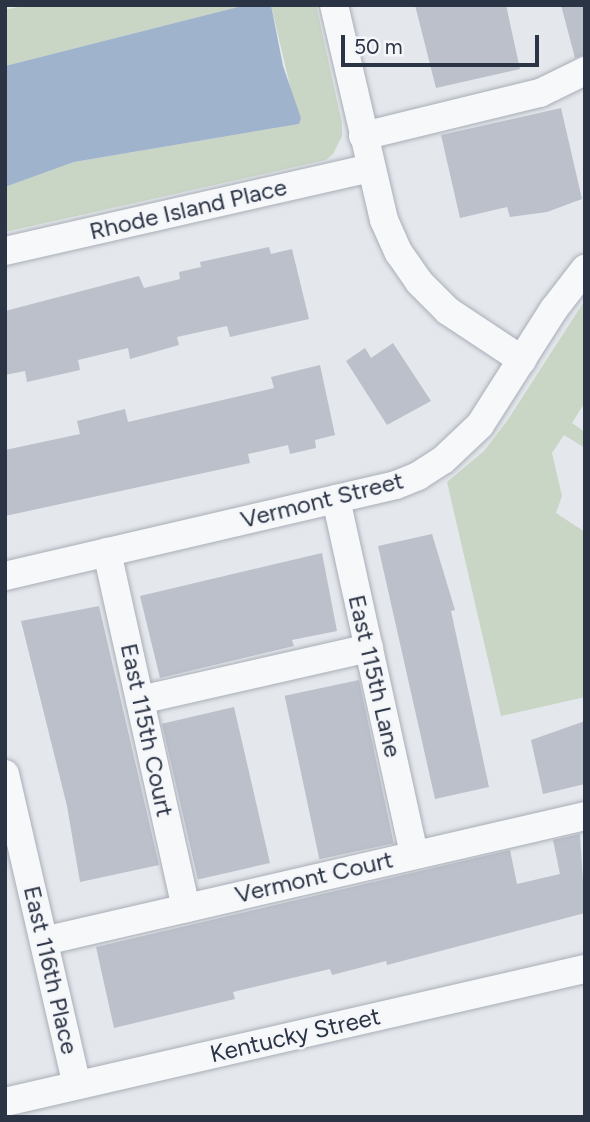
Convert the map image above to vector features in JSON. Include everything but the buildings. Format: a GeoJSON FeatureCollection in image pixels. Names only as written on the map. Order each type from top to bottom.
{"type":"FeatureCollection","features":[{"type":"Feature","properties":{"kind":"street"},"geometry":{"type":"LineString","coordinates":[[334,5],[384,220],[419,282],[448,311],[522,360]]}},
{"type":"Feature","properties":{"kind":"street"},"geometry":{"type":"LineString","coordinates":[[363,136],[540,93],[585,71]]}},
{"type":"Feature","properties":{"kind":"street","name":"Rhode Island Place"},"geometry":{"type":"LineString","coordinates":[[5,251],[370,168]]}},
{"type":"Feature","properties":{"kind":"street","name":"Vermont Street"},"geometry":{"type":"LineString","coordinates":[[5,576],[396,485],[443,460],[480,425],[585,269]]}},
{"type":"Feature","properties":{"kind":"street","name":"East 115th Lane"},"geometry":{"type":"LineString","coordinates":[[336,499],[414,853]]}},
{"type":"Feature","properties":{"kind":"street","name":"East 115th Court"},"geometry":{"type":"LineString","coordinates":[[107,552],[186,908]]}},
{"type":"Feature","properties":{"kind":"street"},"geometry":{"type":"LineString","coordinates":[[140,700],[369,648]]}},
{"type":"Feature","properties":{"kind":"street","name":"East 116th Place"},"geometry":{"type":"LineString","coordinates":[[5,774],[78,1085]]}},
{"type":"Feature","properties":{"kind":"street","name":"Vermont Court"},"geometry":{"type":"LineString","coordinates":[[44,941],[414,853],[585,816]]}},
{"type":"Feature","properties":{"kind":"street","name":"Kentucky Street"},"geometry":{"type":"LineString","coordinates":[[5,1102],[585,969]]}},
{"type":"Feature","properties":{"kind":"green space"},"geometry":{"type":"Polygon","coordinates":[[[26,5],[247,5],[5,66],[5,10],[26,5]]]}},
{"type":"Feature","properties":{"kind":"green space"},"geometry":{"type":"Polygon","coordinates":[[[271,5],[316,5],[342,123],[342,136],[333,154],[326,160],[5,232],[5,187],[74,162],[299,124],[271,5]]]}},
{"type":"Feature","properties":{"kind":"green space"},"geometry":{"type":"Polygon","coordinates":[[[585,300],[585,402],[572,423],[585,432],[585,448],[564,435],[552,453],[562,496],[556,513],[585,532],[585,697],[501,716],[447,482],[484,451],[507,421],[585,300]]]}},
{"type":"Feature","properties":{"kind":"water"},"geometry":{"type":"Polygon","coordinates":[[[271,5],[283,66],[301,118],[299,124],[74,162],[5,187],[5,66],[242,6],[271,5]]]}}]}
